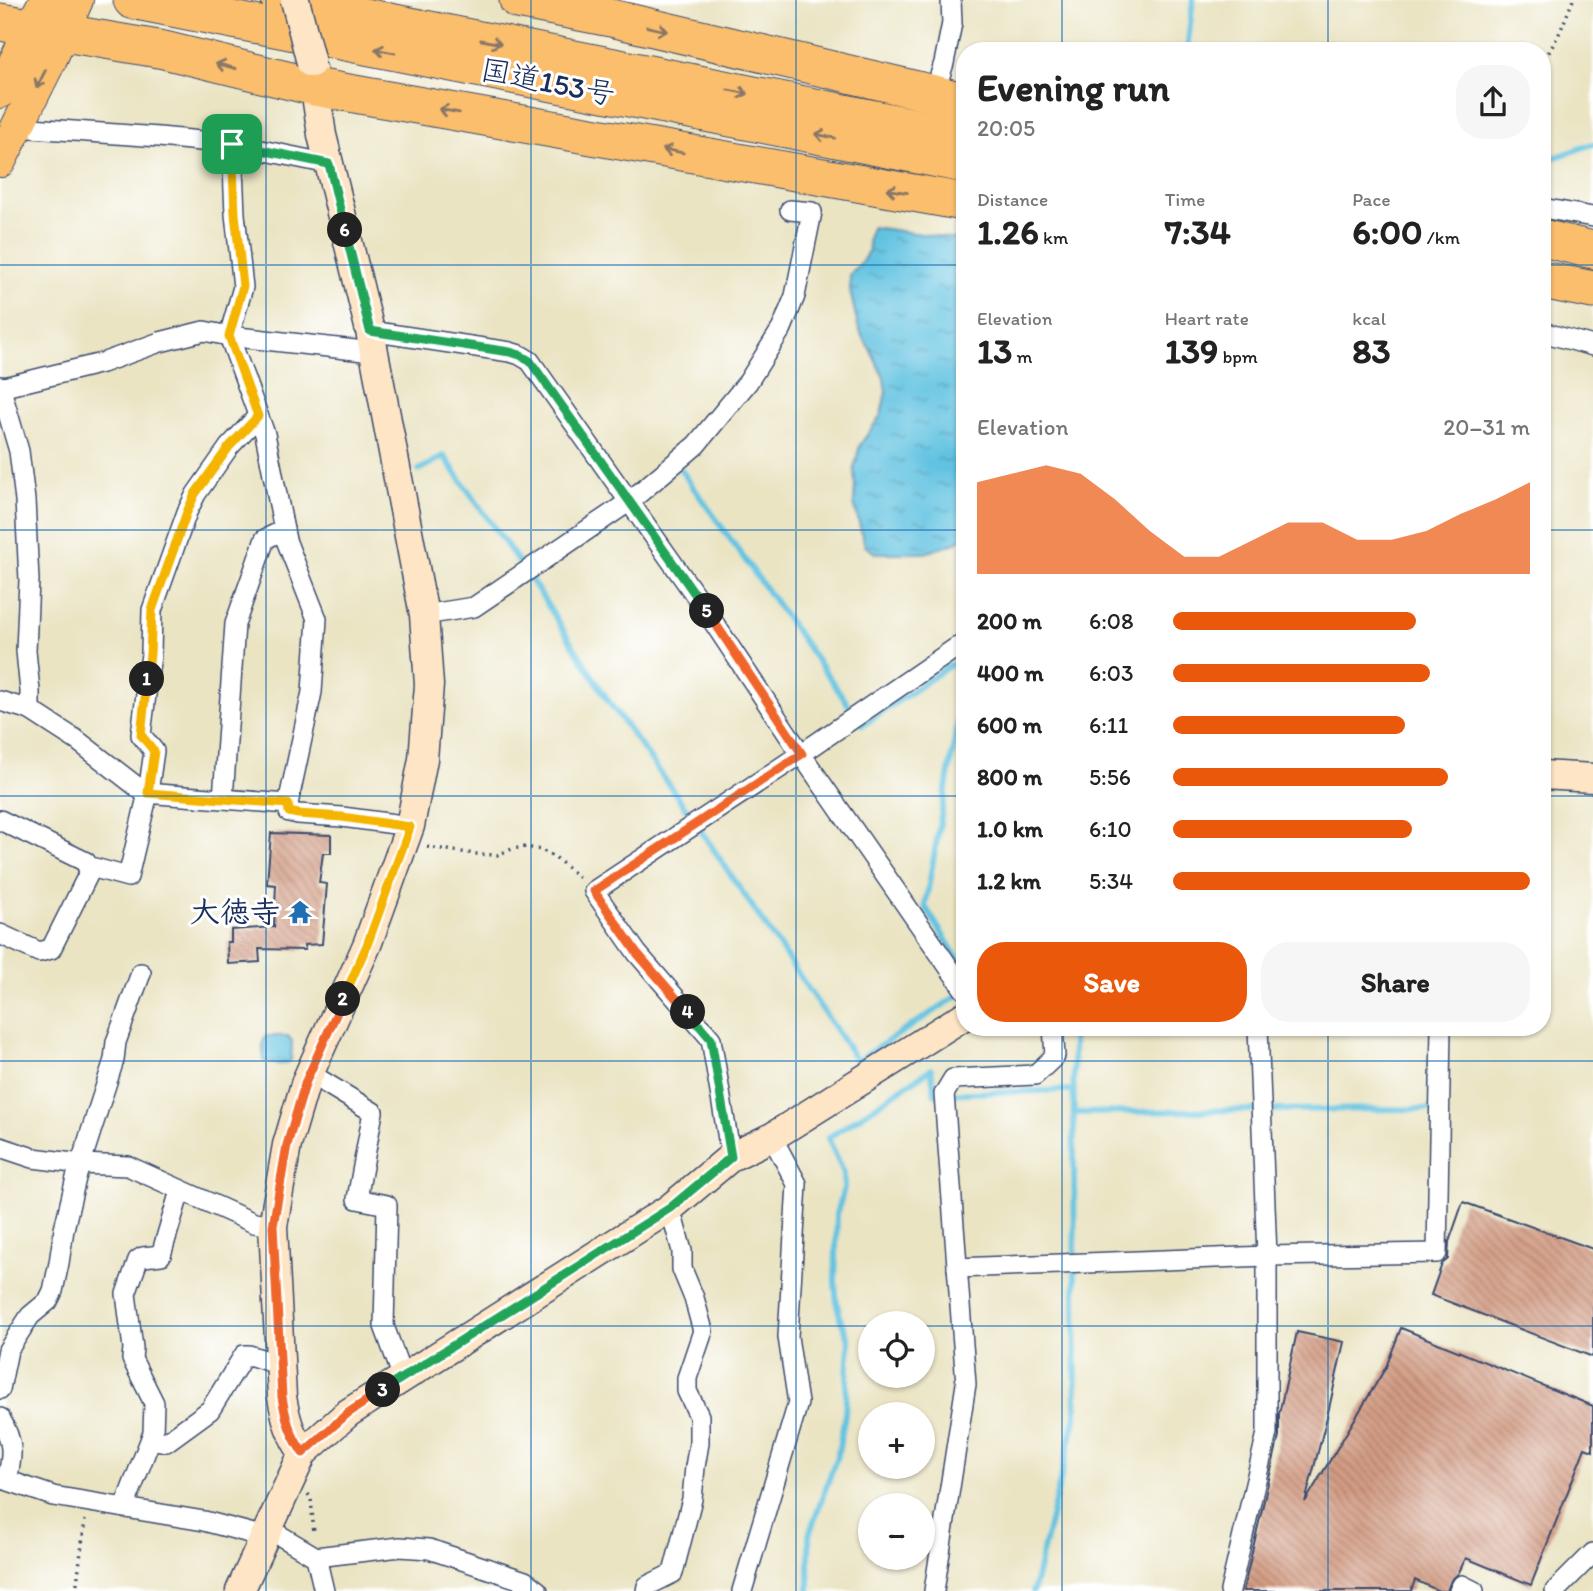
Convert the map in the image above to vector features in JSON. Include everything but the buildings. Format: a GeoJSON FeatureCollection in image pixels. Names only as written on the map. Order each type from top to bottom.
{"type":"FeatureCollection","features":[{"type":"Feature","properties":{"kind":"highway","name":"国道153号"},"geometry":{"type":"LineString","coordinates":[[132,0],[956,162]]}},
{"type":"Feature","properties":{"kind":"highway","name":"国道153号"},"geometry":{"type":"LineString","coordinates":[[280,0],[956,135]]}},
{"type":"Feature","properties":{"kind":"highway"},"geometry":{"type":"LineString","coordinates":[[518,0],[611,18],[949,98]]}},
{"type":"Feature","properties":{"kind":"highway"},"geometry":{"type":"LineString","coordinates":[[46,16],[164,50],[313,75],[956,200]]}},
{"type":"Feature","properties":{"kind":"highway"},"geometry":{"type":"LineString","coordinates":[[1551,240],[1593,250]]}},
{"type":"Feature","properties":{"kind":"highway"},"geometry":{"type":"LineString","coordinates":[[1551,254],[1593,262]]}},
{"type":"Feature","properties":{"kind":"highway"},"geometry":{"type":"LineString","coordinates":[[1551,282],[1593,290]]}},
{"type":"Feature","properties":{"kind":"highway"},"geometry":{"type":"LineString","coordinates":[[1551,296],[1593,303]]}},
{"type":"Feature","properties":{"kind":"main road"},"geometry":{"type":"LineString","coordinates":[[0,92],[46,16]]}},
{"type":"Feature","properties":{"kind":"main road"},"geometry":{"type":"LineString","coordinates":[[0,161],[50,61],[46,16]]}},
{"type":"Feature","properties":{"kind":"street"},"geometry":{"type":"LineString","coordinates":[[295,0],[313,75],[322,135],[372,342],[424,615],[429,685],[423,759],[407,836],[367,945],[309,1073],[287,1145],[273,1226],[282,1397],[286,1421],[303,1453]]}},
{"type":"Feature","properties":{"kind":"street"},"geometry":{"type":"LineString","coordinates":[[949,98],[943,63],[952,23],[951,0]]}},
{"type":"Feature","properties":{"kind":"street"},"geometry":{"type":"LineString","coordinates":[[17,127],[232,144],[329,164]]}},
{"type":"Feature","properties":{"kind":"street"},"geometry":{"type":"LineString","coordinates":[[232,144],[235,214],[243,286],[229,336],[267,444],[286,540],[317,619],[312,692],[288,804],[289,812],[342,817],[407,836]]}},
{"type":"Feature","properties":{"kind":"street"},"geometry":{"type":"LineString","coordinates":[[424,615],[474,607],[629,501],[696,445],[748,382],[782,328],[795,296],[812,212],[790,210]]}},
{"type":"Feature","properties":{"kind":"street"},"geometry":{"type":"LineString","coordinates":[[1551,210],[1593,217]]}},
{"type":"Feature","properties":{"kind":"street"},"geometry":{"type":"LineString","coordinates":[[30,710],[26,651],[28,567],[25,500],[9,452],[0,387],[102,363],[160,342],[204,331],[229,336],[372,342],[510,352],[530,361],[698,598],[956,977]]}},
{"type":"Feature","properties":{"kind":"street"},"geometry":{"type":"LineString","coordinates":[[1551,334],[1593,346]]}},
{"type":"Feature","properties":{"kind":"street"},"geometry":{"type":"LineString","coordinates":[[87,866],[128,877],[148,793],[154,751],[141,735],[152,610],[195,494],[229,447],[258,416]]}},
{"type":"Feature","properties":{"kind":"street"},"geometry":{"type":"LineString","coordinates":[[223,799],[235,624],[265,539],[284,530]]}},
{"type":"Feature","properties":{"kind":"street"},"geometry":{"type":"LineString","coordinates":[[731,1157],[711,1039],[637,953],[594,891],[802,754],[956,648]]}},
{"type":"Feature","properties":{"kind":"street"},"geometry":{"type":"LineString","coordinates":[[0,701],[30,710],[78,741],[145,793],[288,804]]}},
{"type":"Feature","properties":{"kind":"street"},"geometry":{"type":"LineString","coordinates":[[1551,776],[1593,778]]}},
{"type":"Feature","properties":{"kind":"street"},"geometry":{"type":"LineString","coordinates":[[0,820],[86,862],[90,871],[51,949],[39,952],[0,934]]}},
{"type":"Feature","properties":{"kind":"street"},"geometry":{"type":"LineString","coordinates":[[0,1389],[3,1355],[30,1316],[48,1301],[53,1291],[76,1178],[114,1060],[116,1042],[141,973]]}},
{"type":"Feature","properties":{"kind":"street"},"geometry":{"type":"LineString","coordinates":[[240,1591],[303,1453],[348,1413],[670,1208],[731,1157],[772,1137],[956,1021]]}},
{"type":"Feature","properties":{"kind":"street"},"geometry":{"type":"LineString","coordinates":[[934,1591],[966,1384],[944,1094],[953,1079],[1035,1075],[1055,1056],[1054,1036]]}},
{"type":"Feature","properties":{"kind":"street"},"geometry":{"type":"LineString","coordinates":[[1230,1591],[1267,1433],[1267,1256],[1258,1036]]}},
{"type":"Feature","properties":{"kind":"street"},"geometry":{"type":"LineString","coordinates":[[957,1268],[1267,1256],[1437,1253],[1441,1036]]}},
{"type":"Feature","properties":{"kind":"street"},"geometry":{"type":"LineString","coordinates":[[309,1073],[373,1112],[357,1199],[387,1205],[384,1326],[403,1377]]}},
{"type":"Feature","properties":{"kind":"street"},"geometry":{"type":"LineString","coordinates":[[742,1591],[797,1403],[788,1337],[797,1184],[772,1137]]}},
{"type":"Feature","properties":{"kind":"street"},"geometry":{"type":"LineString","coordinates":[[0,1147],[33,1157],[81,1164],[128,1166],[254,1223],[273,1226]]}},
{"type":"Feature","properties":{"kind":"street"},"geometry":{"type":"LineString","coordinates":[[124,1508],[153,1433],[154,1403],[132,1359],[127,1294],[138,1260],[161,1255],[180,1191]]}},
{"type":"Feature","properties":{"kind":"street"},"geometry":{"type":"LineString","coordinates":[[646,1591],[647,1586],[673,1573],[692,1499],[699,1443],[699,1416],[687,1391],[687,1378],[703,1331],[682,1269],[682,1251],[670,1208]]}},
{"type":"Feature","properties":{"kind":"street"},"geometry":{"type":"LineString","coordinates":[[150,1439],[166,1443],[210,1410],[244,1355],[280,1365]]}},
{"type":"Feature","properties":{"kind":"street"},"geometry":{"type":"LineString","coordinates":[[0,1418],[8,1432],[12,1458],[3,1479],[53,1496],[267,1533],[316,1557],[400,1548],[429,1549],[525,1581],[538,1591]]}},
{"type":"Feature","properties":{"kind":"street"},"geometry":{"type":"LineString","coordinates":[[1555,1591],[1593,1553]]}},
{"type":"Feature","properties":{"kind":"street"},"geometry":{"type":"LineString","coordinates":[[316,1557],[324,1591]]}},
{"type":"Feature","properties":{"kind":"street"},"geometry":{"type":"LineString","coordinates":[[1459,1591],[1462,1585],[1474,1591]]}},
{"type":"Feature","properties":{"kind":"path"},"geometry":{"type":"LineString","coordinates":[[1551,49],[1573,0]]}},
{"type":"Feature","properties":{"kind":"path"},"geometry":{"type":"LineString","coordinates":[[407,836],[434,848],[475,855],[497,855],[526,847],[541,850],[555,857],[594,891]]}},
{"type":"Feature","properties":{"kind":"path"},"geometry":{"type":"LineString","coordinates":[[311,1497],[316,1557]]}},
{"type":"Feature","properties":{"kind":"path"},"geometry":{"type":"LineString","coordinates":[[76,1591],[83,1529],[89,1503]]}},
{"type":"Feature","properties":{"kind":"water"},"geometry":{"type":"Polygon","coordinates":[[[872,227],[956,239],[956,542],[925,553],[875,553],[865,546],[854,504],[854,468],[860,445],[881,415],[886,392],[884,378],[858,326],[850,291],[850,275],[869,250],[868,239],[872,227]]]}},
{"type":"Feature","properties":{"kind":"water"},"geometry":{"type":"Polygon","coordinates":[[[266,1036],[288,1036],[292,1041],[291,1060],[281,1064],[264,1061],[263,1045],[266,1036]]]}},
{"type":"Feature","properties":{"kind":"waterway"},"geometry":{"type":"LineString","coordinates":[[1188,42],[1193,0]]}},
{"type":"Feature","properties":{"kind":"waterway"},"geometry":{"type":"LineString","coordinates":[[1551,159],[1593,144]]}},
{"type":"Feature","properties":{"kind":"waterway"},"geometry":{"type":"LineString","coordinates":[[419,470],[444,456],[534,584],[609,702],[682,803],[857,1061],[956,997]]}},
{"type":"Feature","properties":{"kind":"waterway"},"geometry":{"type":"LineString","coordinates":[[681,470],[863,725],[956,662]]}},
{"type":"Feature","properties":{"kind":"waterway"},"geometry":{"type":"LineString","coordinates":[[956,733],[925,906],[956,956]]}},
{"type":"Feature","properties":{"kind":"waterway"},"geometry":{"type":"LineString","coordinates":[[1033,1591],[1076,1416],[1073,1036]]}},
{"type":"Feature","properties":{"kind":"waterway"},"geometry":{"type":"LineString","coordinates":[[809,1591],[809,1535],[838,1453],[845,1414],[849,1339],[841,1321],[835,1283],[837,1214],[844,1188],[844,1173],[828,1138],[931,1069],[935,1094],[1074,1090]]}},
{"type":"Feature","properties":{"kind":"waterway"},"geometry":{"type":"LineString","coordinates":[[1074,1113],[1435,1109]]}},
{"type":"Feature","properties":{"kind":"place","name":"大徳寺"},"geometry":{"type":"Point","coordinates":[300,912]}},
{"type":"Feature","properties":{"kind":"route"},"geometry":{"type":"LineString","coordinates":[[232,144],[329,164],[370,331],[510,352],[530,361],[698,598],[802,754],[594,891],[637,953],[711,1039],[731,1157],[670,1208],[348,1413],[303,1453],[286,1421],[282,1397],[273,1226],[287,1145],[306,1081],[367,945],[410,827],[298,814],[289,812],[288,804],[148,793],[154,751],[141,735],[152,610],[195,494],[229,447],[258,416],[229,336],[243,286],[235,214],[232,144]]}}]}
